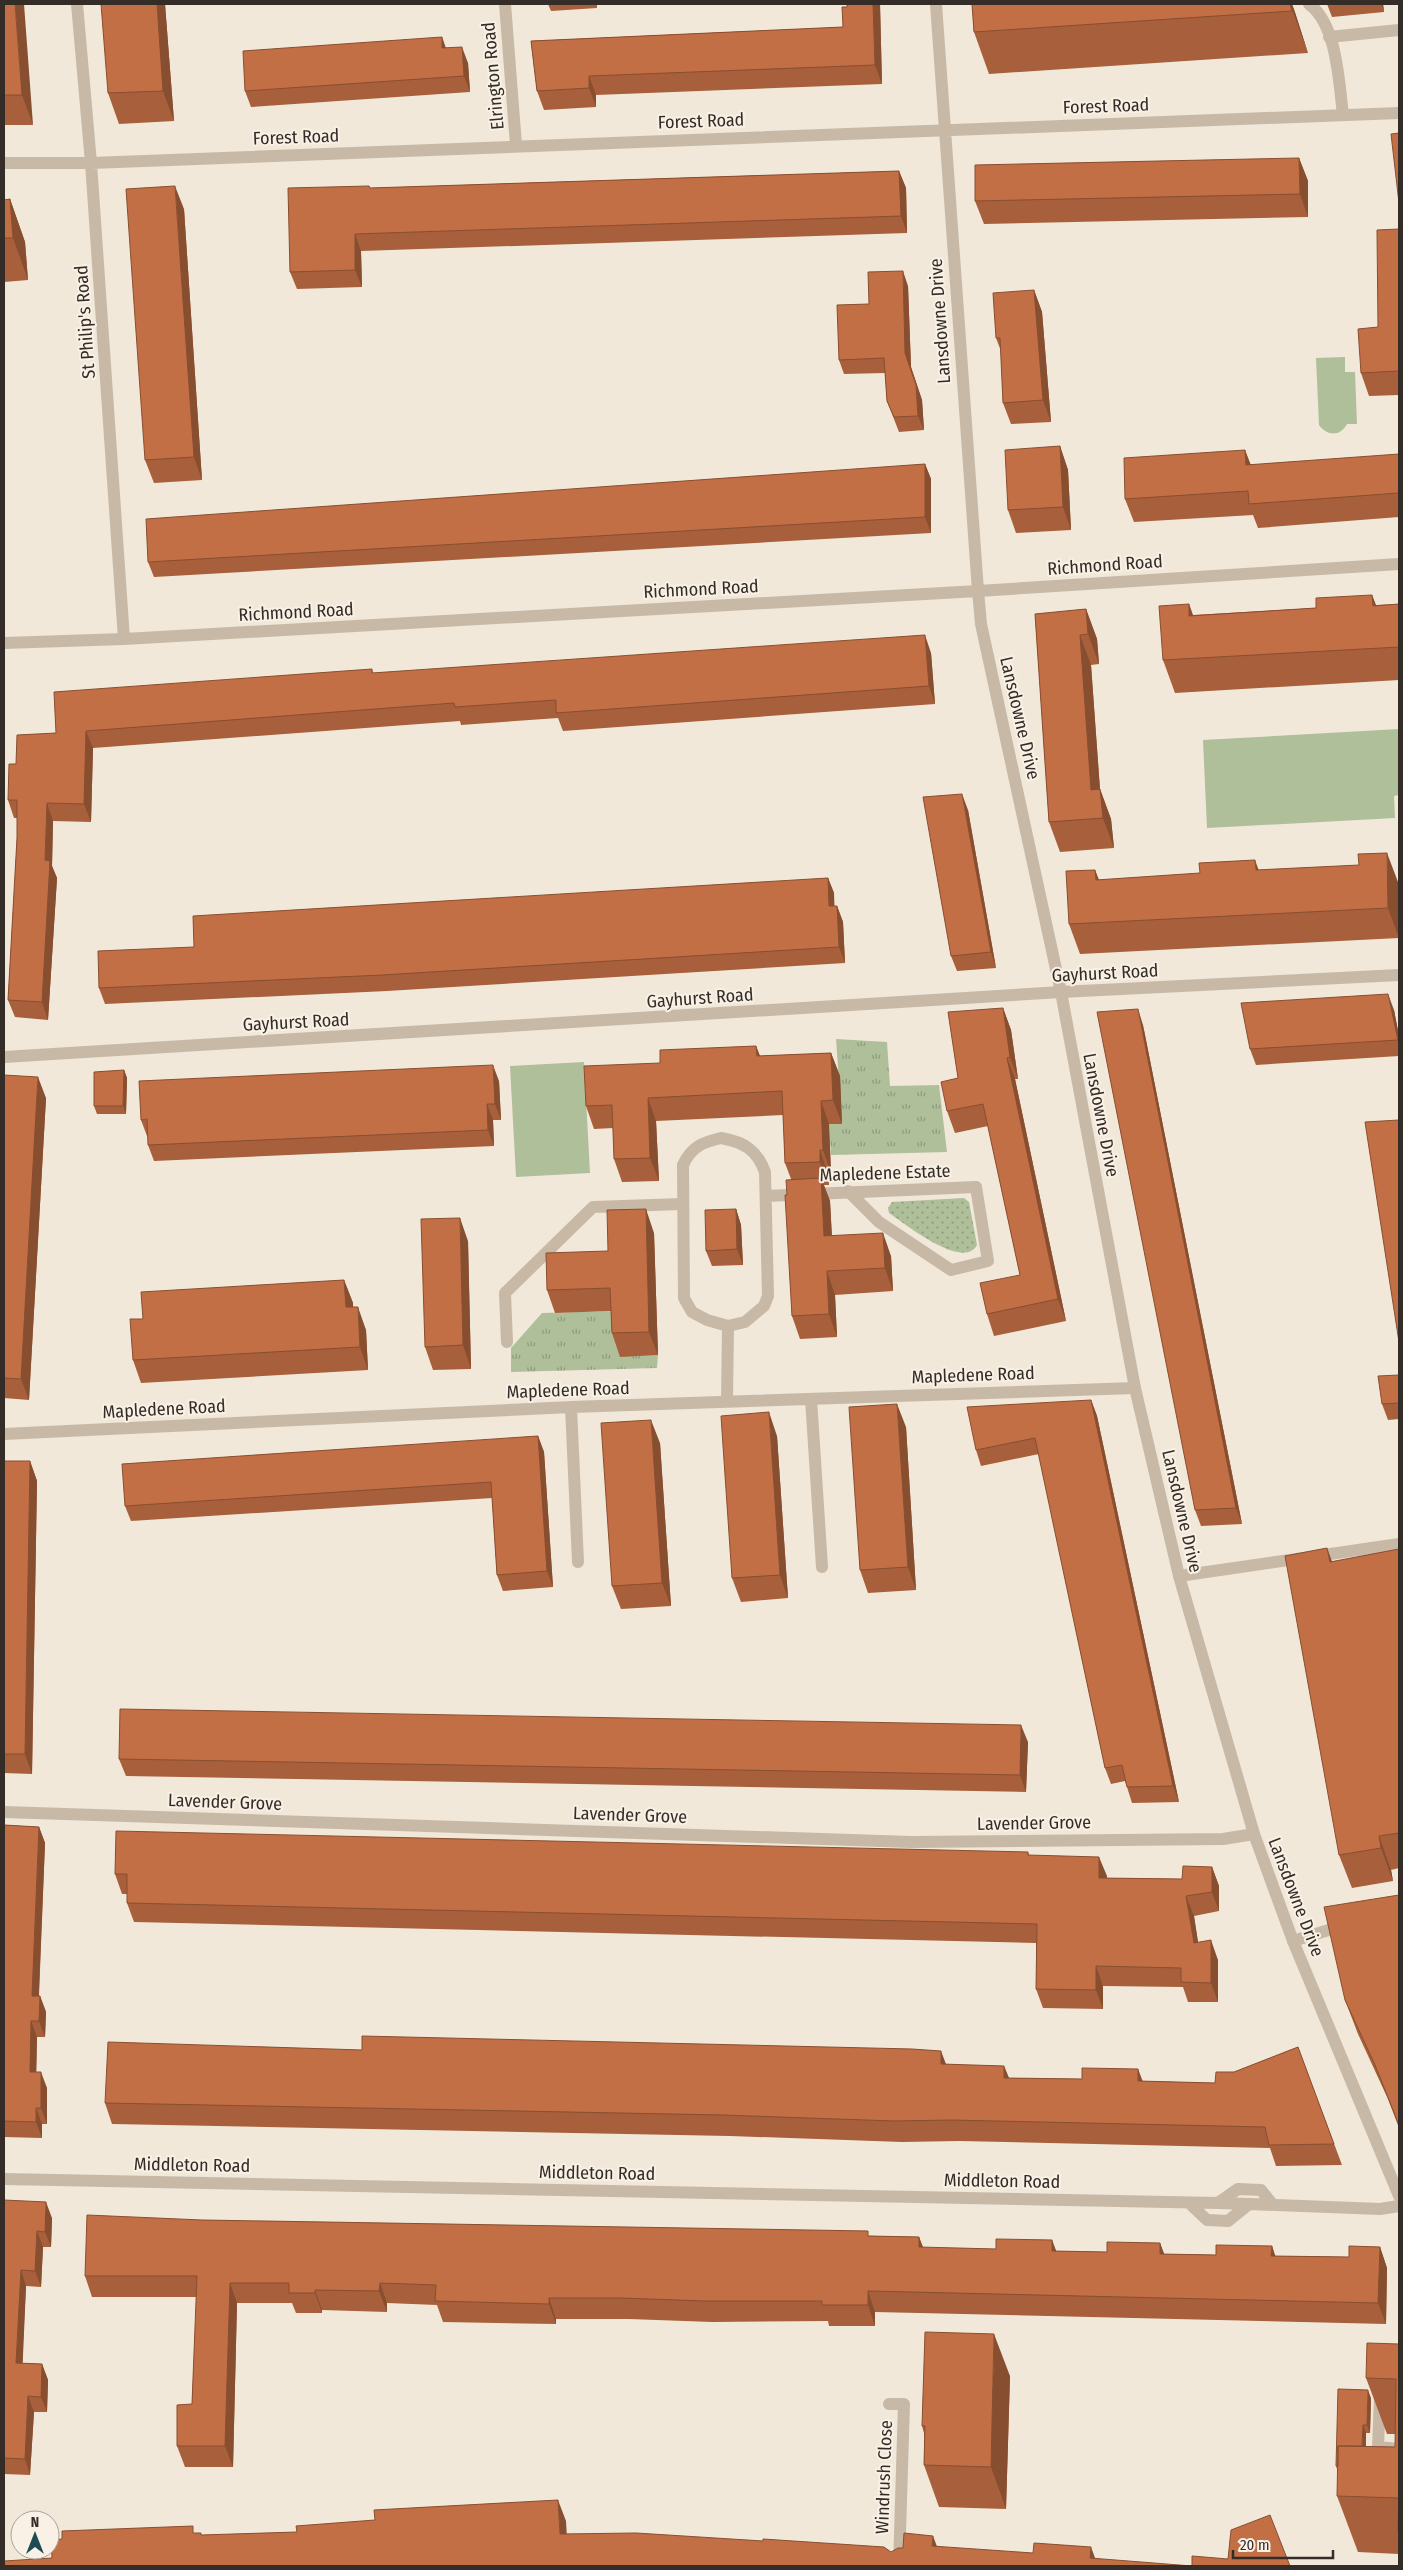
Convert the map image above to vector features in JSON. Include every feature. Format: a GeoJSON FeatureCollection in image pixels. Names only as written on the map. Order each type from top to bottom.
{"type":"FeatureCollection","features":[{"type":"Feature","properties":{"kind":"street","name":"St Philip's Road"},"geometry":{"type":"LineString","coordinates":[[77,4],[91,163],[124,639]]}},
{"type":"Feature","properties":{"kind":"street","name":"Elrington Road"},"geometry":{"type":"LineString","coordinates":[[505,4],[516,145]]}},
{"type":"Feature","properties":{"kind":"street","name":"Lansdowne Drive"},"geometry":{"type":"LineString","coordinates":[[936,4],[981,624],[1061,992],[1134,1388],[1179,1576],[1254,1834],[1293,1942],[1399,2196]]}},
{"type":"Feature","properties":{"kind":"street"},"geometry":{"type":"LineString","coordinates":[[1309,4],[1318,10],[1334,48],[1343,115]]}},
{"type":"Feature","properties":{"kind":"street"},"geometry":{"type":"LineString","coordinates":[[1329,37],[1399,30]]}},
{"type":"Feature","properties":{"kind":"street","name":"Forest Road"},"geometry":{"type":"LineString","coordinates":[[4,163],[91,163],[516,145],[1399,113]]}},
{"type":"Feature","properties":{"kind":"street","name":"Richmond Road"},"geometry":{"type":"LineString","coordinates":[[4,643],[124,639],[978,591],[1399,564]]}},
{"type":"Feature","properties":{"kind":"street","name":"Gayhurst Road"},"geometry":{"type":"LineString","coordinates":[[4,1056],[1061,992],[1399,975]]}},
{"type":"Feature","properties":{"kind":"street"},"geometry":{"type":"LineString","coordinates":[[722,1138],[738,1141],[750,1148],[760,1158],[765,1172],[766,1196],[768,1296],[757,1314],[745,1322],[728,1326],[707,1320],[692,1312],[684,1298],[682,1170],[688,1153],[706,1141],[722,1138]]}},
{"type":"Feature","properties":{"kind":"street","name":"Mapledene Estate"},"geometry":{"type":"LineString","coordinates":[[766,1196],[848,1191],[976,1187],[988,1261],[951,1270],[879,1222],[848,1191]]}},
{"type":"Feature","properties":{"kind":"street"},"geometry":{"type":"LineString","coordinates":[[507,1342],[505,1294],[593,1207],[682,1204]]}},
{"type":"Feature","properties":{"kind":"street"},"geometry":{"type":"LineString","coordinates":[[727,1401],[728,1326]]}},
{"type":"Feature","properties":{"kind":"street","name":"Mapledene Road"},"geometry":{"type":"LineString","coordinates":[[4,1434],[571,1407],[1134,1388]]}},
{"type":"Feature","properties":{"kind":"street"},"geometry":{"type":"LineString","coordinates":[[811,1399],[822,1567]]}},
{"type":"Feature","properties":{"kind":"street"},"geometry":{"type":"LineString","coordinates":[[571,1407],[578,1562]]}},
{"type":"Feature","properties":{"kind":"street"},"geometry":{"type":"LineString","coordinates":[[1179,1576],[1399,1544]]}},
{"type":"Feature","properties":{"kind":"street","name":"Lavender Grove"},"geometry":{"type":"LineString","coordinates":[[4,1812],[911,1842],[1223,1839],[1254,1834]]}},
{"type":"Feature","properties":{"kind":"street"},"geometry":{"type":"LineString","coordinates":[[1293,1942],[1335,1927],[1353,1924]]}},
{"type":"Feature","properties":{"kind":"street","name":"Middleton Road"},"geometry":{"type":"LineString","coordinates":[[4,2179],[1249,2204]]}},
{"type":"Feature","properties":{"kind":"street"},"geometry":{"type":"LineString","coordinates":[[1218,2203],[1238,2189],[1261,2190],[1272,2205]]}},
{"type":"Feature","properties":{"kind":"street"},"geometry":{"type":"LineString","coordinates":[[1189,2203],[1207,2220],[1228,2221],[1249,2204],[1380,2209],[1399,2206]]}},
{"type":"Feature","properties":{"kind":"street"},"geometry":{"type":"LineString","coordinates":[[1380,2383],[1378,2447],[1399,2449]]}},
{"type":"Feature","properties":{"kind":"street","name":"Windrush Close"},"geometry":{"type":"LineString","coordinates":[[889,2404],[904,2404],[899,2566]]}},
{"type":"Feature","properties":{"kind":"green space"},"geometry":{"type":"Polygon","coordinates":[[[1345,357],[1345,372],[1355,372],[1357,424],[1347,424],[1341,431],[1333,434],[1322,429],[1319,425],[1316,358],[1345,357]]]}},
{"type":"Feature","properties":{"kind":"green space"},"geometry":{"type":"Polygon","coordinates":[[[1399,729],[1399,795],[1394,796],[1395,818],[1207,828],[1203,740],[1399,729]]]}},
{"type":"Feature","properties":{"kind":"green space"},"geometry":{"type":"Polygon","coordinates":[[[836,1039],[887,1042],[890,1086],[939,1085],[947,1152],[831,1155],[829,1124],[842,1123],[836,1039]]]}},
{"type":"Feature","properties":{"kind":"green space"},"geometry":{"type":"Polygon","coordinates":[[[584,1062],[590,1173],[516,1177],[510,1066],[584,1062]]]}},
{"type":"Feature","properties":{"kind":"green space"},"geometry":{"type":"Polygon","coordinates":[[[964,1198],[969,1202],[977,1245],[970,1252],[947,1249],[933,1242],[889,1213],[888,1208],[892,1202],[964,1198]]]}},
{"type":"Feature","properties":{"kind":"green space"},"geometry":{"type":"Polygon","coordinates":[[[619,1311],[620,1356],[658,1355],[657,1368],[511,1372],[511,1348],[542,1313],[619,1311]]]}},
{"type":"Feature","properties":{"kind":"building"},"geometry":{"type":"Polygon","coordinates":[[[4,4],[15,4],[22,95],[4,95],[4,4]]]}},
{"type":"Feature","properties":{"kind":"building"},"geometry":{"type":"Polygon","coordinates":[[[101,4],[157,4],[163,91],[108,93],[101,4]]]}},
{"type":"Feature","properties":{"kind":"building"},"geometry":{"type":"Polygon","coordinates":[[[847,4],[873,4],[875,65],[589,76],[589,88],[537,91],[531,41],[843,27],[842,7],[847,7],[847,4]]]}},
{"type":"Feature","properties":{"kind":"building"},"geometry":{"type":"Polygon","coordinates":[[[972,4],[1290,4],[1292,11],[974,32],[972,4]]]}},
{"type":"Feature","properties":{"kind":"building"},"geometry":{"type":"Polygon","coordinates":[[[442,37],[442,48],[462,47],[464,76],[245,91],[243,51],[442,37]]]}},
{"type":"Feature","properties":{"kind":"building"},"geometry":{"type":"Polygon","coordinates":[[[1399,133],[1399,203],[1391,134],[1399,133]]]}},
{"type":"Feature","properties":{"kind":"building"},"geometry":{"type":"Polygon","coordinates":[[[1299,158],[1300,194],[975,201],[975,165],[1299,158]]]}},
{"type":"Feature","properties":{"kind":"building"},"geometry":{"type":"Polygon","coordinates":[[[899,171],[901,216],[355,234],[355,270],[290,272],[288,188],[369,186],[370,188],[899,171]]]}},
{"type":"Feature","properties":{"kind":"building"},"geometry":{"type":"Polygon","coordinates":[[[175,186],[194,457],[145,460],[126,189],[175,186]]]}},
{"type":"Feature","properties":{"kind":"building"},"geometry":{"type":"Polygon","coordinates":[[[10,199],[13,238],[4,238],[4,200],[10,199]]]}},
{"type":"Feature","properties":{"kind":"building"},"geometry":{"type":"Polygon","coordinates":[[[1399,229],[1399,371],[1361,373],[1358,329],[1378,327],[1377,230],[1399,229]]]}},
{"type":"Feature","properties":{"kind":"building"},"geometry":{"type":"Polygon","coordinates":[[[903,271],[905,353],[916,385],[918,416],[894,417],[887,401],[884,358],[839,360],[837,305],[869,304],[868,272],[903,271]]]}},
{"type":"Feature","properties":{"kind":"building"},"geometry":{"type":"Polygon","coordinates":[[[1034,290],[1043,400],[1003,403],[1000,338],[996,338],[993,293],[1034,290]]]}},
{"type":"Feature","properties":{"kind":"building"},"geometry":{"type":"Polygon","coordinates":[[[1060,446],[1063,507],[1008,510],[1005,450],[1060,446]]]}},
{"type":"Feature","properties":{"kind":"building"},"geometry":{"type":"Polygon","coordinates":[[[1245,450],[1246,465],[1399,454],[1399,493],[1249,504],[1248,491],[1125,499],[1124,458],[1245,450]]]}},
{"type":"Feature","properties":{"kind":"building"},"geometry":{"type":"Polygon","coordinates":[[[925,464],[925,517],[148,562],[146,519],[925,464]]]}},
{"type":"Feature","properties":{"kind":"building"},"geometry":{"type":"Polygon","coordinates":[[[1372,595],[1373,606],[1399,604],[1399,647],[1163,660],[1159,606],[1189,604],[1189,616],[1316,608],[1316,598],[1372,595]]]}},
{"type":"Feature","properties":{"kind":"building"},"geometry":{"type":"Polygon","coordinates":[[[1086,609],[1088,634],[1080,635],[1091,790],[1100,789],[1103,818],[1049,822],[1035,614],[1086,609]]]}},
{"type":"Feature","properties":{"kind":"building"},"geometry":{"type":"Polygon","coordinates":[[[925,635],[929,686],[556,713],[556,700],[455,707],[454,703],[86,731],[84,804],[47,803],[45,860],[50,861],[42,1002],[8,1000],[17,838],[17,800],[8,800],[9,764],[16,764],[17,735],[56,733],[54,692],[372,669],[372,673],[925,635]]]}},
{"type":"Feature","properties":{"kind":"building"},"geometry":{"type":"Polygon","coordinates":[[[962,794],[991,952],[951,956],[923,797],[962,794]]]}},
{"type":"Feature","properties":{"kind":"building"},"geometry":{"type":"Polygon","coordinates":[[[1387,853],[1388,908],[1069,924],[1066,871],[1095,870],[1096,880],[1200,873],[1199,863],[1255,860],[1256,870],[1359,865],[1358,854],[1387,853]]]}},
{"type":"Feature","properties":{"kind":"building"},"geometry":{"type":"Polygon","coordinates":[[[828,878],[829,906],[837,906],[839,947],[382,975],[99,988],[98,951],[194,947],[193,916],[828,878]]]}},
{"type":"Feature","properties":{"kind":"building"},"geometry":{"type":"Polygon","coordinates":[[[1388,994],[1398,1040],[1250,1049],[1241,1003],[1388,994]]]}},
{"type":"Feature","properties":{"kind":"building"},"geometry":{"type":"Polygon","coordinates":[[[1003,1008],[1010,1057],[1007,1058],[1058,1299],[987,1314],[980,1283],[1020,1275],[983,1104],[947,1111],[941,1082],[958,1078],[948,1012],[1003,1008]]]}},
{"type":"Feature","properties":{"kind":"building"},"geometry":{"type":"Polygon","coordinates":[[[1138,1009],[1236,1508],[1195,1510],[1097,1012],[1138,1009]]]}},
{"type":"Feature","properties":{"kind":"building"},"geometry":{"type":"Polygon","coordinates":[[[756,1046],[757,1056],[831,1053],[833,1100],[821,1101],[823,1150],[820,1150],[820,1162],[785,1163],[782,1091],[648,1098],[650,1158],[614,1159],[612,1105],[586,1106],[584,1066],[660,1063],[660,1050],[756,1046]]]}},
{"type":"Feature","properties":{"kind":"building"},"geometry":{"type":"Polygon","coordinates":[[[493,1065],[495,1104],[487,1104],[488,1130],[148,1145],[147,1119],[141,1120],[139,1081],[493,1065]]]}},
{"type":"Feature","properties":{"kind":"building"},"geometry":{"type":"Polygon","coordinates":[[[124,1070],[123,1106],[94,1106],[94,1072],[124,1070]]]}},
{"type":"Feature","properties":{"kind":"building"},"geometry":{"type":"Polygon","coordinates":[[[4,1075],[38,1077],[21,1379],[4,1378],[4,1075]]]}},
{"type":"Feature","properties":{"kind":"building"},"geometry":{"type":"Polygon","coordinates":[[[1399,1120],[1399,1342],[1365,1122],[1399,1120]]]}},
{"type":"Feature","properties":{"kind":"building"},"geometry":{"type":"Polygon","coordinates":[[[821,1178],[824,1236],[883,1233],[885,1268],[827,1271],[829,1314],[792,1316],[785,1195],[787,1195],[786,1180],[821,1178]]]}},
{"type":"Feature","properties":{"kind":"building"},"geometry":{"type":"Polygon","coordinates":[[[646,1209],[649,1332],[612,1333],[610,1288],[547,1290],[546,1253],[608,1251],[607,1210],[646,1209]]]}},
{"type":"Feature","properties":{"kind":"building"},"geometry":{"type":"Polygon","coordinates":[[[736,1209],[737,1249],[706,1251],[705,1210],[736,1209]]]}},
{"type":"Feature","properties":{"kind":"building"},"geometry":{"type":"Polygon","coordinates":[[[460,1218],[463,1345],[425,1347],[421,1219],[460,1218]]]}},
{"type":"Feature","properties":{"kind":"building"},"geometry":{"type":"Polygon","coordinates":[[[344,1280],[346,1307],[358,1307],[360,1347],[133,1360],[130,1319],[143,1319],[141,1292],[344,1280]]]}},
{"type":"Feature","properties":{"kind":"building"},"geometry":{"type":"Polygon","coordinates":[[[1399,1375],[1399,1403],[1382,1404],[1378,1376],[1399,1375]]]}},
{"type":"Feature","properties":{"kind":"building"},"geometry":{"type":"Polygon","coordinates":[[[1091,1400],[1173,1786],[1127,1787],[1122,1765],[1105,1768],[1035,1438],[976,1450],[967,1407],[1091,1400]]]}},
{"type":"Feature","properties":{"kind":"building"},"geometry":{"type":"Polygon","coordinates":[[[897,1404],[908,1567],[860,1570],[849,1407],[897,1404]]]}},
{"type":"Feature","properties":{"kind":"building"},"geometry":{"type":"Polygon","coordinates":[[[769,1412],[780,1575],[732,1578],[721,1416],[769,1412]]]}},
{"type":"Feature","properties":{"kind":"building"},"geometry":{"type":"Polygon","coordinates":[[[651,1420],[662,1583],[612,1586],[601,1423],[651,1420]]]}},
{"type":"Feature","properties":{"kind":"building"},"geometry":{"type":"Polygon","coordinates":[[[538,1436],[547,1571],[497,1575],[491,1482],[125,1506],[122,1464],[538,1436]]]}},
{"type":"Feature","properties":{"kind":"building"},"geometry":{"type":"Polygon","coordinates":[[[4,1461],[30,1461],[25,1754],[4,1754],[4,1461]]]}},
{"type":"Feature","properties":{"kind":"building"},"geometry":{"type":"Polygon","coordinates":[[[1327,1548],[1330,1562],[1399,1549],[1399,1833],[1379,1836],[1381,1848],[1339,1855],[1285,1556],[1327,1548]]]}},
{"type":"Feature","properties":{"kind":"building"},"geometry":{"type":"Polygon","coordinates":[[[120,1709],[1021,1725],[1020,1775],[119,1759],[120,1709]]]}},
{"type":"Feature","properties":{"kind":"building"},"geometry":{"type":"Polygon","coordinates":[[[4,1825],[39,1827],[32,1996],[40,1996],[39,2021],[31,2021],[30,2072],[41,2072],[41,2108],[36,2108],[36,2122],[4,2121],[4,1825]]]}},
{"type":"Feature","properties":{"kind":"building"},"geometry":{"type":"Polygon","coordinates":[[[116,1831],[1028,1852],[1028,1855],[1099,1857],[1099,1878],[1182,1879],[1183,1866],[1212,1867],[1212,1892],[1186,1896],[1194,1943],[1211,1940],[1211,1983],[1181,1982],[1181,1968],[1096,1966],[1096,1990],[1036,1989],[1037,1924],[127,1903],[127,1874],[115,1874],[116,1831]]]}},
{"type":"Feature","properties":{"kind":"building"},"geometry":{"type":"Polygon","coordinates":[[[1399,1895],[1399,2125],[1375,2065],[1345,2000],[1324,1907],[1399,1895]]]}},
{"type":"Feature","properties":{"kind":"building"},"geometry":{"type":"Polygon","coordinates":[[[362,2036],[912,2049],[941,2051],[941,2064],[1004,2066],[1004,2078],[1082,2079],[1082,2068],[1138,2069],[1138,2081],[1215,2083],[1216,2072],[1234,2072],[1298,2047],[1334,2144],[1269,2145],[1265,2127],[951,2120],[894,2121],[722,2115],[105,2103],[108,2042],[362,2050],[362,2036]]]}},
{"type":"Feature","properties":{"kind":"building"},"geometry":{"type":"Polygon","coordinates":[[[4,2200],[46,2202],[45,2232],[37,2231],[35,2271],[21,2270],[16,2363],[42,2364],[41,2397],[28,2396],[25,2459],[4,2458],[4,2200]]]}},
{"type":"Feature","properties":{"kind":"building"},"geometry":{"type":"Polygon","coordinates":[[[87,2215],[202,2220],[868,2231],[868,2236],[919,2237],[919,2247],[996,2249],[996,2239],[1052,2240],[1052,2251],[1107,2252],[1107,2242],[1160,2243],[1160,2254],[1216,2255],[1216,2245],[1272,2246],[1271,2256],[1349,2257],[1349,2246],[1380,2247],[1378,2303],[868,2291],[868,2305],[822,2305],[822,2301],[705,2301],[622,2298],[549,2298],[549,2304],[435,2301],[436,2285],[380,2283],[379,2291],[315,2290],[315,2293],[289,2293],[289,2283],[230,2283],[225,2446],[177,2446],[177,2405],[192,2404],[197,2276],[85,2276],[87,2215]]]}},
{"type":"Feature","properties":{"kind":"building"},"geometry":{"type":"Polygon","coordinates":[[[925,2332],[994,2334],[991,2467],[924,2465],[925,2426],[922,2426],[925,2332]]]}},
{"type":"Feature","properties":{"kind":"building"},"geometry":{"type":"Polygon","coordinates":[[[1367,2343],[1399,2344],[1399,2498],[1337,2496],[1338,2446],[1395,2447],[1396,2379],[1366,2378],[1367,2343]]]}},
{"type":"Feature","properties":{"kind":"building"},"geometry":{"type":"Polygon","coordinates":[[[1338,2389],[1368,2390],[1367,2425],[1363,2425],[1362,2446],[1338,2446],[1338,2466],[1336,2466],[1338,2389]]]}},
{"type":"Feature","properties":{"kind":"building"},"geometry":{"type":"Polygon","coordinates":[[[1399,2498],[1399,2532],[1398,2532],[1399,2498]]]}},
{"type":"Feature","properties":{"kind":"building"},"geometry":{"type":"Polygon","coordinates":[[[558,2500],[560,2534],[636,2533],[763,2541],[763,2539],[884,2547],[891,2552],[898,2548],[903,2548],[904,2533],[933,2536],[932,2546],[1033,2553],[1034,2543],[1091,2547],[1090,2558],[1192,2566],[4,2566],[4,2561],[60,2560],[62,2531],[193,2526],[193,2533],[201,2533],[201,2535],[297,2532],[296,2526],[375,2520],[374,2510],[558,2500]]]}},
{"type":"Feature","properties":{"kind":"building"},"geometry":{"type":"Polygon","coordinates":[[[1270,2515],[1290,2566],[1192,2566],[1192,2556],[1228,2559],[1231,2530],[1270,2515]]]}}]}
